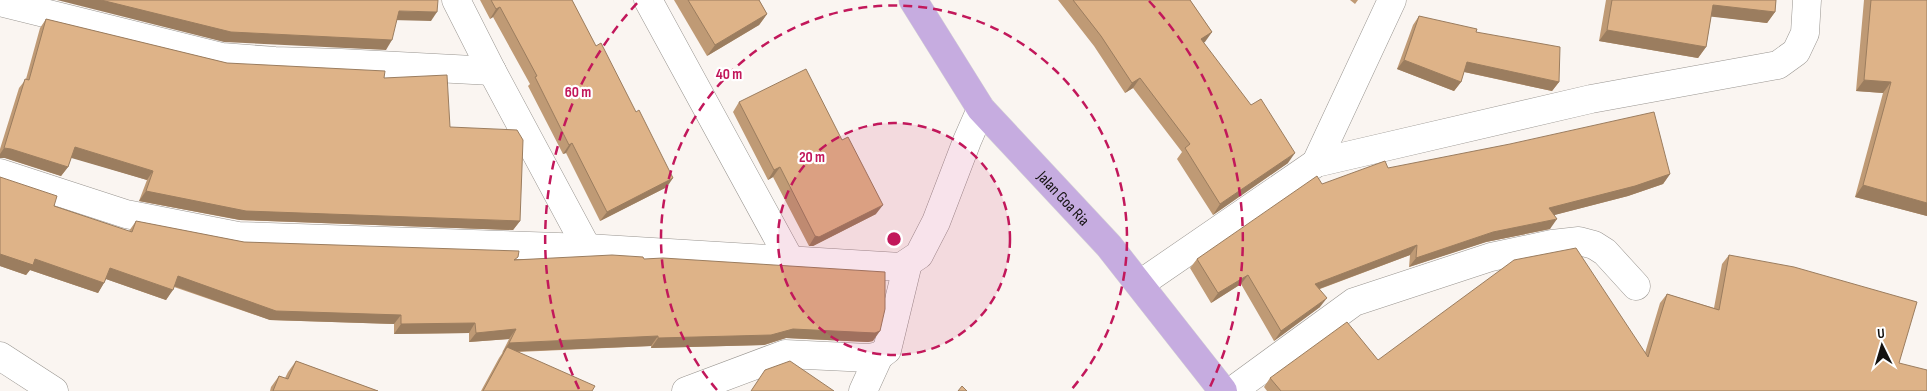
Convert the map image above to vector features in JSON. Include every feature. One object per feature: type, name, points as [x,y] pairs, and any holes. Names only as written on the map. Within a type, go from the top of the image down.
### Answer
[{"type":"main road","name":"Jalan Goa Ria","points":[[913,0],[982,109],[1109,246],[1223,391]]},
{"type":"street","points":[[456,0],[587,248]]},
{"type":"street","points":[[648,0],[790,260]]},
{"type":"street","points":[[1316,163],[1392,0]]},
{"type":"street","points":[[1140,284],[1316,163],[1591,99],[1778,65],[1796,52],[1802,40],[1805,33],[1807,0]]},
{"type":"street","points":[[0,2],[222,57],[492,71]]},
{"type":"street","points":[[0,173],[126,214],[238,236],[587,248],[901,267],[918,255],[936,222],[967,141],[982,109]]},
{"type":"street","points":[[1232,391],[1354,302],[1491,257],[1552,244],[1578,241],[1594,245],[1605,252],[1636,286]]},
{"type":"street","points":[[686,391],[785,354],[869,358],[879,356],[887,350],[908,263]]},
{"type":"street","points":[[0,356],[54,391]]},
{"type":"street","points":[[863,391],[879,356]]},
{"type":"building","points":[[101,0],[438,0],[437,12],[399,11],[392,40],[231,32]]},
{"type":"building","points":[[491,0],[572,0],[596,46],[601,43],[636,112],[639,110],[673,178],[607,212],[572,143],[569,145],[535,77],[537,76],[500,7],[496,9]]},
{"type":"building","points":[[688,0],[759,0],[767,14],[715,45]]},
{"type":"building","points":[[1073,0],[1190,0],[1212,32],[1201,39],[1251,105],[1261,99],[1295,153],[1220,204],[1185,148],[1190,144],[1140,78],[1132,83],[1101,36]]},
{"type":"building","points":[[1612,0],[1776,0],[1775,12],[1713,5],[1706,47],[1607,30]]},
{"type":"building","points":[[1871,0],[1927,0],[1927,203],[1863,185],[1891,82],[1864,80]]},
{"type":"building","points":[[1419,16],[1477,29],[1476,32],[1560,47],[1559,82],[1467,62],[1461,82],[1404,60]]},
{"type":"building","points":[[46,19],[227,63],[385,71],[384,78],[447,75],[450,127],[517,130],[523,140],[520,221],[246,211],[146,191],[153,171],[75,147],[68,167],[4,148],[25,79],[29,80]]},
{"type":"building","points":[[806,69],[842,140],[848,137],[883,205],[819,237],[815,236],[780,167],[774,170],[739,102]]},
{"type":"building","points":[[1654,112],[1670,174],[1635,186],[1549,208],[1557,219],[1493,232],[1416,258],[1417,245],[1315,284],[1327,298],[1281,331],[1248,275],[1218,293],[1197,259],[1317,176],[1322,184],[1385,161],[1388,168],[1510,144]]},
{"type":"building","points":[[0,177],[57,196],[54,206],[132,232],[136,221],[244,242],[519,251],[518,257],[514,260],[612,255],[643,257],[644,259],[663,258],[885,272],[885,309],[880,331],[875,333],[793,329],[771,335],[658,338],[658,336],[509,343],[516,329],[476,333],[475,323],[401,324],[401,315],[276,311],[178,276],[173,290],[110,268],[104,283],[35,259],[33,265],[0,254]]},
{"type":"building","points":[[1576,248],[1648,357],[1667,294],[1719,310],[1729,255],[1794,267],[1917,302],[1899,363],[1927,370],[1927,391],[1281,391],[1270,378],[1347,322],[1378,360],[1514,260]]},
{"type":"building","points":[[507,347],[595,386],[592,391],[483,391]]},
{"type":"building","points":[[296,361],[378,391],[273,391],[279,376],[288,379]]},
{"type":"building","points":[[790,361],[834,391],[751,391],[765,370]]},
{"type":"building","points":[[962,386],[967,391],[958,391]]}]
